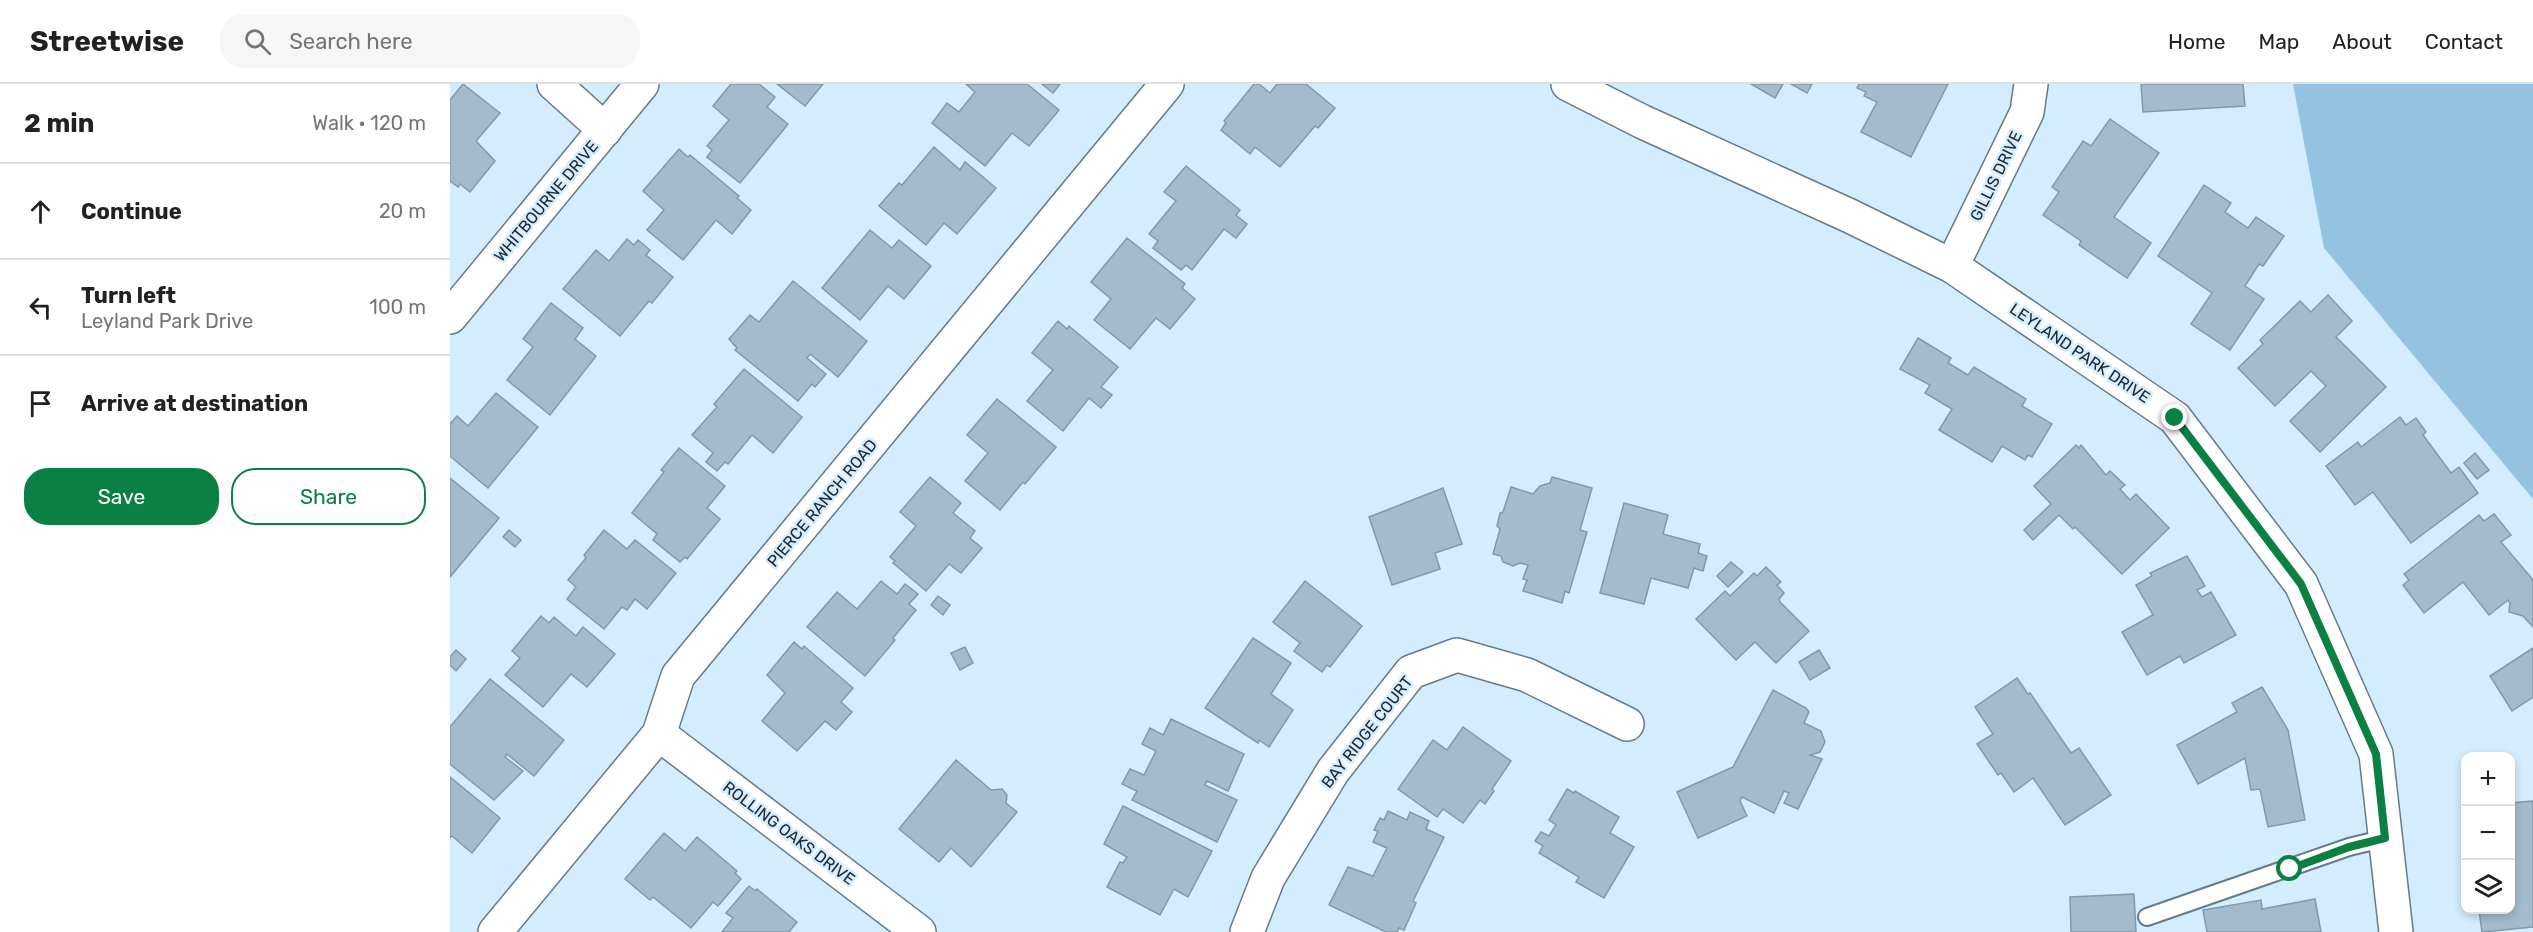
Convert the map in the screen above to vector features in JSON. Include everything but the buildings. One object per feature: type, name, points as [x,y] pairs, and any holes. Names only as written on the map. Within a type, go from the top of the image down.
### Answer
[{"type":"street","points":[[554,84],[605,130]]},
{"type":"street","name":"WHITBOURNE DRIVE","points":[[450,317],[642,84]]},
{"type":"street","name":"PIERCE RANCH ROAD","points":[[495,932],[659,734],[678,676],[1167,84]]},
{"type":"street","name":"LEYLAND PARK DRIVE","points":[[1568,84],[1643,122],[1850,216],[1952,266],[2175,418],[2301,584],[2376,754],[2396,932]]},
{"type":"street","name":"GILLIS DRIVE","points":[[1952,266],[2027,112],[2031,84]]},
{"type":"street","name":"BAY RIDGE COURT","points":[[1247,932],[1268,878],[1333,771],[1411,672],[1457,655],[1527,675],[1627,724]]},
{"type":"street","name":"ROLLING OAKS DRIVE","points":[[659,734],[919,932]]},
{"type":"lane","points":[[2147,917],[2349,847],[2385,838]]},
{"type":"shaded area","points":[[2293,84],[2533,84],[2533,499],[2324,248]]},
{"type":"route","points":[[2175,418],[2301,584],[2376,754],[2385,838],[2349,847],[2290,869]]}]
